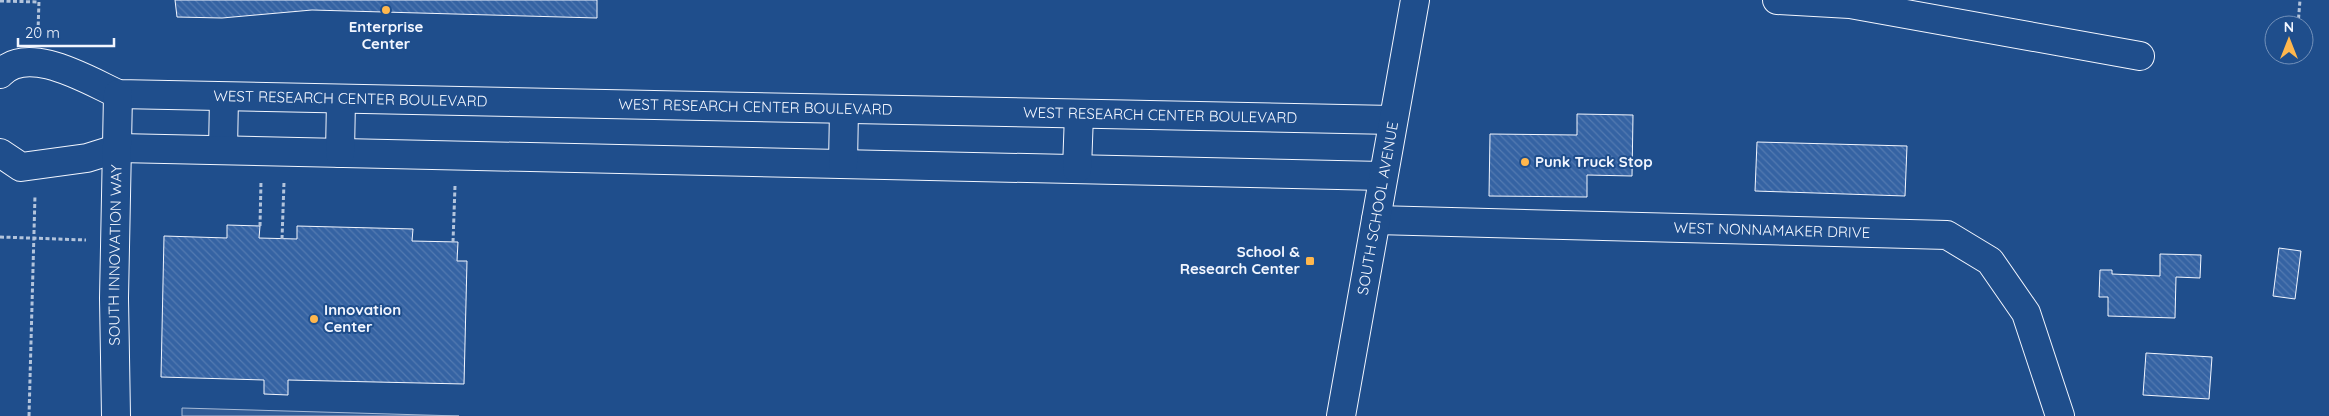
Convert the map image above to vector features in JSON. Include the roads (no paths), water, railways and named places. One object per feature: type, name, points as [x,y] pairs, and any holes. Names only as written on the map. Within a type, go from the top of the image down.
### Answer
[{"type":"street","name":"SOUTH SCHOOL AVENUE","points":[[1341,416],[1415,0]]},
{"type":"street","points":[[1777,0],[1850,4],[2140,56]]},
{"type":"street","points":[[0,74],[27,61],[61,67],[118,94]]},
{"type":"street","name":"WEST RESEARCH CENTER BOULEVARD","points":[[118,94],[1393,120]]},
{"type":"street","name":"SOUTH INNOVATION WAY","points":[[116,416],[114,298],[118,94]]},
{"type":"street","points":[[223,150],[224,97]]},
{"type":"street","points":[[340,153],[341,99]]},
{"type":"street","points":[[843,164],[844,109]]},
{"type":"street","points":[[1077,169],[1079,114]]},
{"type":"street","points":[[0,153],[22,167],[87,158],[118,148],[1383,176]]},
{"type":"street","name":"WEST NONNAMAKER DRIVE","points":[[1376,220],[1947,235],[1990,261],[2026,312],[2060,416]]},
{"type":"place","name":"Enterprise Center","points":[[386,10]]},
{"type":"place","name":"Punk Truck Stop","points":[[1525,162]]},
{"type":"place","name":"School & Research Center","points":[[1310,261]]},
{"type":"place","name":"Innovation Center","points":[[314,319]]}]
